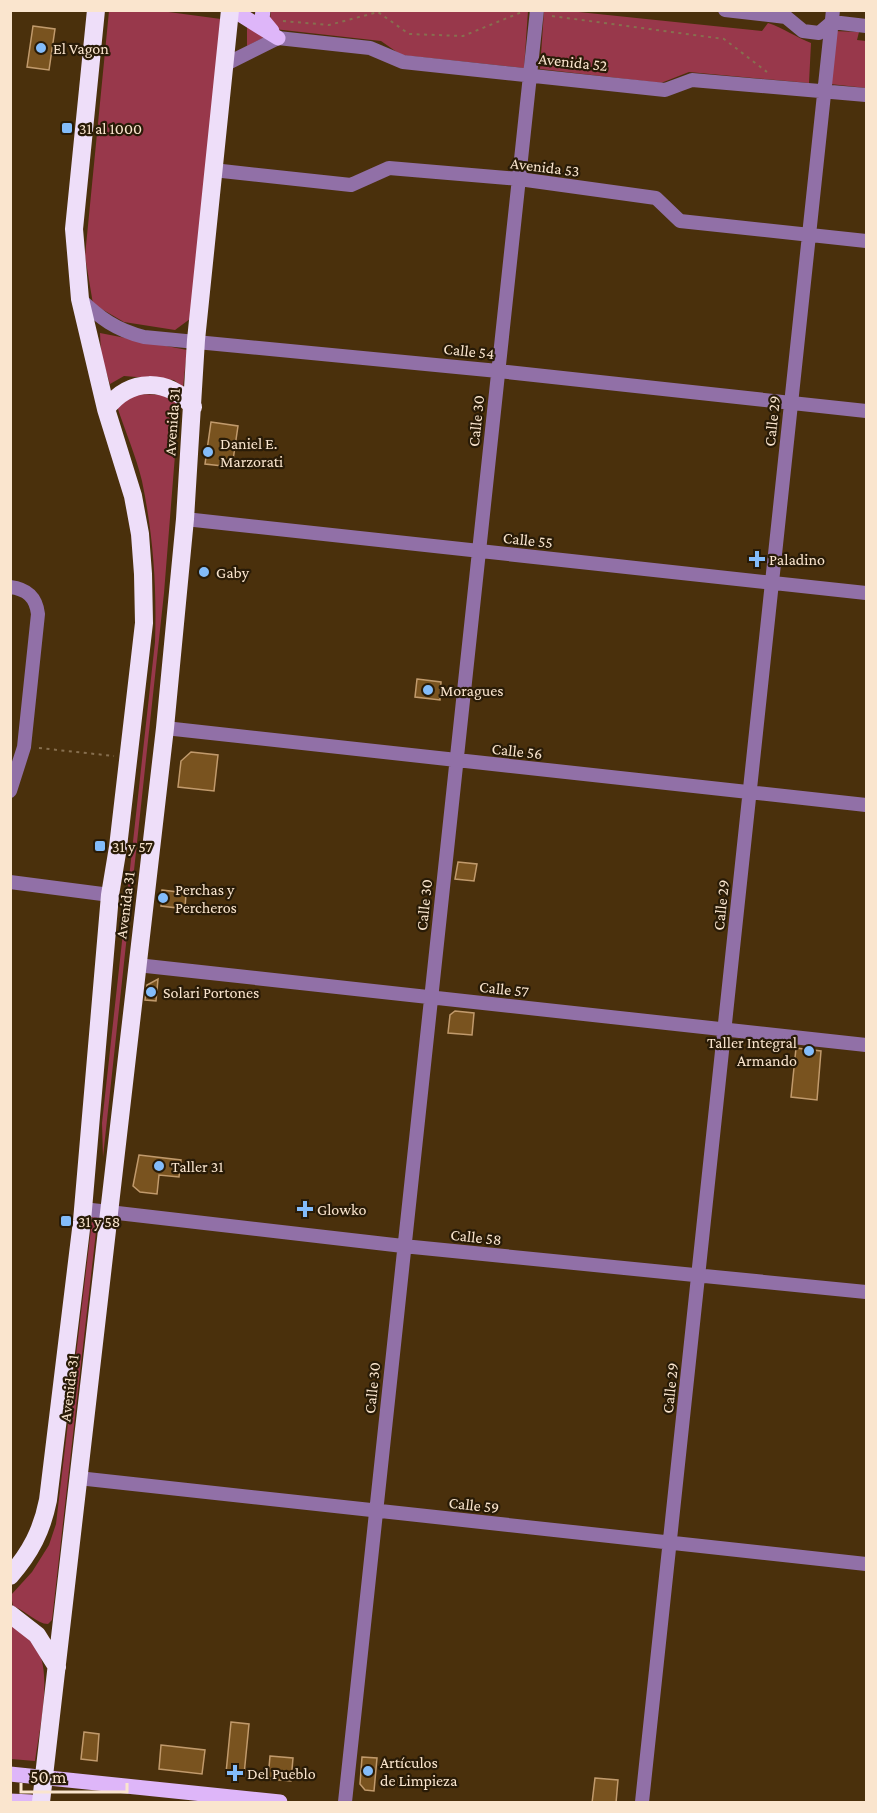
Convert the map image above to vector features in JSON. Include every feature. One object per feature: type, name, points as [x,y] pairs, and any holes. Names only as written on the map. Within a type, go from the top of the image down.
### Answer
[{"type":"highway","name":"Avenida 31","points":[[10,1576],[33,1546],[43,1526],[46,1508],[83,1209],[110,895],[144,623],[140,534],[132,496],[106,409],[80,299],[74,229],[96,10]]},
{"type":"highway","name":"Avenida 31","points":[[41,1803],[165,728],[185,519],[196,340],[231,10]]},
{"type":"highway","points":[[106,409],[122,392],[146,384],[172,389],[193,407]]},
{"type":"highway","points":[[10,1614],[38,1635],[57,1667]]},
{"type":"main road","name":"Avenida 52","points":[[231,10],[278,38]]},
{"type":"main road","points":[[262,14],[278,38]]},
{"type":"main road","points":[[10,1774],[280,1803]]},
{"type":"main road","points":[[10,1801],[31,1803]]},
{"type":"street","points":[[724,10],[786,17],[803,30],[819,33],[832,16],[867,26]]},
{"type":"street","name":"Calle 30","points":[[345,1803],[537,12]]},
{"type":"street","name":"Calle 29","points":[[642,1803],[832,16]]},
{"type":"street","points":[[224,65],[278,38]]},
{"type":"street","name":"Avenida 52","points":[[278,38],[370,48],[404,62],[665,90],[692,80],[867,95]]},
{"type":"street","name":"Avenida 53","points":[[213,170],[351,185],[389,168],[519,179],[656,198],[680,221],[867,241]]},
{"type":"street","name":"Calle 54","points":[[80,299],[104,321],[121,331],[144,337],[196,340],[867,411]]},
{"type":"street","name":"Calle 55","points":[[185,519],[867,593]]},
{"type":"street","points":[[10,587],[26,591],[33,598],[38,614],[24,747],[10,791]]},
{"type":"street","name":"Calle 56","points":[[165,728],[867,805]]},
{"type":"street","points":[[10,882],[110,895]]},
{"type":"street","name":"Calle 57","points":[[137,966],[867,1045]]},
{"type":"street","name":"Calle 58","points":[[83,1209],[403,1246],[867,1292]]},
{"type":"street","name":"Calle 59","points":[[78,1478],[867,1564]]},
{"type":"path","points":[[262,14],[329,25],[378,12],[409,34],[463,36],[518,12],[537,12],[724,39],[774,78]]},
{"type":"path","points":[[24,747],[79,751],[127,759]]},
{"type":"shaded area","points":[[271,10],[528,11],[524,68],[401,55],[381,41],[274,29],[270,19]]},
{"type":"shaded area","points":[[109,11],[161,11],[221,19],[194,316],[175,330],[124,322],[93,304],[85,256]]},
{"type":"shaded area","points":[[544,11],[569,11],[762,31],[768,23],[811,43],[809,83],[689,72],[661,83],[540,69]]},
{"type":"shaded area","points":[[247,26],[260,30],[263,38],[247,46]]},
{"type":"shaded area","points":[[833,31],[859,32],[857,40],[866,41],[866,88],[830,84]]},
{"type":"shaded area","points":[[100,333],[187,350],[183,387],[174,380],[124,376],[110,384],[101,355]]},
{"type":"shaded area","points":[[134,394],[168,395],[179,405],[164,593],[103,1157],[102,1123],[155,642],[153,561],[146,501],[137,462],[117,406]]},
{"type":"shaded area","points":[[93,1212],[98,1214],[52,1620],[48,1624],[40,1622],[13,1606],[11,1595],[32,1572],[49,1545],[56,1524]]},
{"type":"shaded area","points":[[10,1624],[33,1642],[42,1662],[43,1705],[35,1761],[11,1759]]},
{"type":"building","name":"El Vagon","points":[[33,26],[55,29],[49,70],[27,67]]},
{"type":"building","points":[[211,422],[238,426],[232,467],[205,464]]},
{"type":"building","name":"Moragues","points":[[417,679],[441,682],[440,700],[415,697]]},
{"type":"building","points":[[191,752],[218,755],[214,791],[178,787],[181,761]]},
{"type":"building","points":[[458,862],[477,864],[474,881],[455,879]]},
{"type":"building","points":[[162,890],[186,893],[185,909],[161,906]]},
{"type":"building","name":"Solari Portones","points":[[158,979],[156,1001],[145,1000],[147,985]]},
{"type":"building","points":[[455,1011],[474,1013],[472,1035],[448,1033],[450,1015]]},
{"type":"building","points":[[796,1048],[821,1051],[817,1100],[791,1097]]},
{"type":"building","name":"Taller 31","points":[[139,1155],[181,1160],[179,1177],[159,1175],[157,1194],[140,1192],[133,1186]]},
{"type":"building","points":[[231,1722],[249,1724],[244,1775],[226,1773]]},
{"type":"building","points":[[84,1732],[99,1734],[97,1761],[81,1759]]},
{"type":"building","points":[[161,1745],[205,1750],[202,1774],[159,1769]]},
{"type":"building","points":[[270,1756],[293,1758],[291,1781],[268,1779]]},
{"type":"building","name":"Artículos de Limpieza","points":[[362,1757],[377,1758],[374,1791],[365,1790],[360,1784]]},
{"type":"building","points":[[595,1778],[618,1780],[616,1803],[592,1803]]},
{"type":"place","name":"El Vagon","points":[[41,48]]},
{"type":"place","name":"31 al 1000","points":[[67,128]]},
{"type":"place","name":"Daniel E. Marzorati","points":[[208,452]]},
{"type":"place","name":"Paladino","points":[[757,559]]},
{"type":"place","name":"Gaby","points":[[204,572]]},
{"type":"place","name":"Moragues","points":[[428,690]]},
{"type":"place","name":"31 y 57","points":[[100,846]]},
{"type":"place","name":"Perchas y Percheros","points":[[163,898]]},
{"type":"place","name":"Solari Portones","points":[[151,992]]},
{"type":"place","name":"Taller Integral Armando","points":[[809,1051]]},
{"type":"place","name":"Taller 31","points":[[159,1166]]},
{"type":"place","name":"Glowko","points":[[305,1209]]},
{"type":"place","name":"31 y 58","points":[[66,1221]]},
{"type":"place","name":"Artículos de Limpieza","points":[[368,1771]]},
{"type":"place","name":"Del Pueblo","points":[[235,1773]]}]
